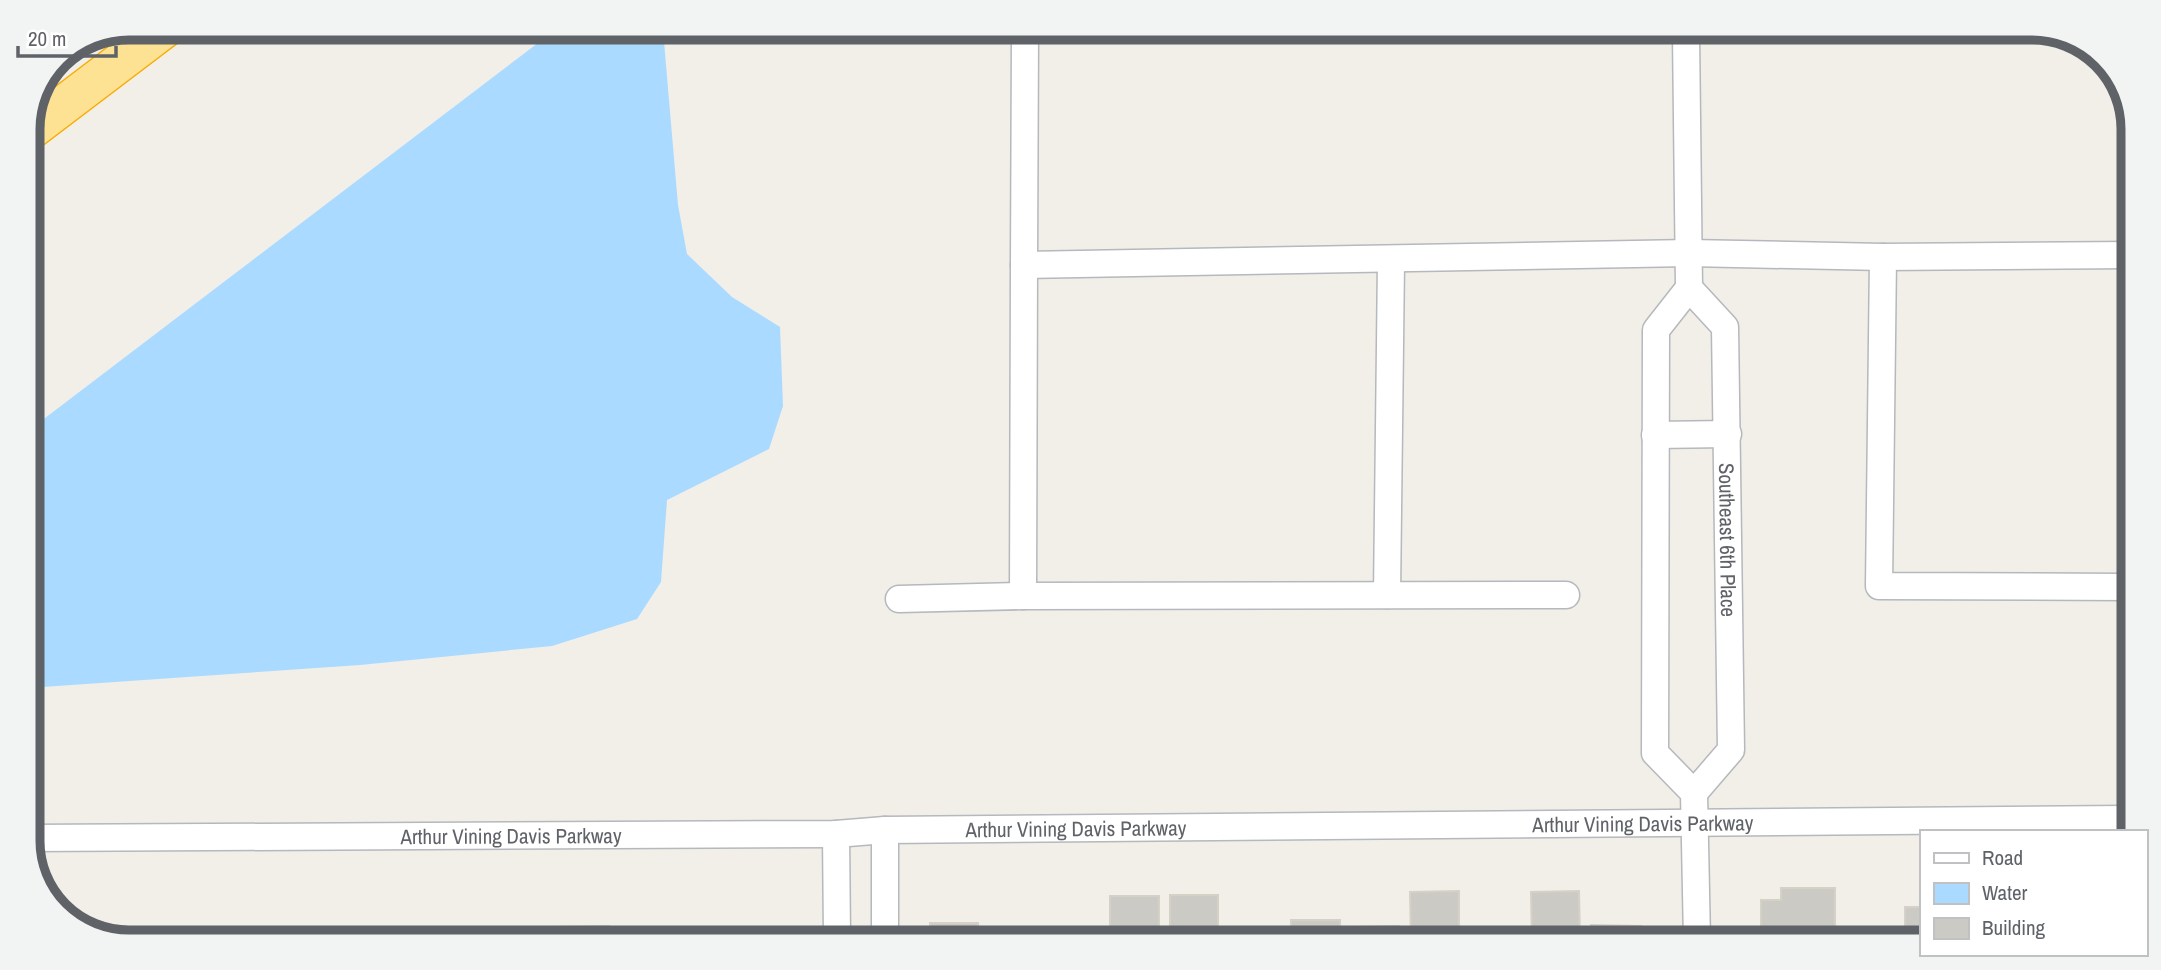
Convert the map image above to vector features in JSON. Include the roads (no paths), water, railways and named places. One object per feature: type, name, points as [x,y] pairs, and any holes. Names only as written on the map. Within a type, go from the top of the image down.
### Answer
[{"type":"highway","points":[[40,123],[149,40]]},
{"type":"street","points":[[1023,596],[1025,40]]},
{"type":"street","points":[[1686,40],[1689,288],[1656,330],[1656,753],[1694,793],[1697,824],[1697,930]]},
{"type":"street","points":[[1024,265],[1391,261],[1689,253],[1883,257],[2121,255]]},
{"type":"street","points":[[1883,257],[1879,586],[2121,587]]},
{"type":"street","points":[[1387,595],[1391,261]]},
{"type":"street","name":"Southeast 6th Place","points":[[1689,288],[1725,327],[1728,434],[1731,750],[1694,793]]},
{"type":"street","points":[[1655,435],[1728,434]]},
{"type":"street","points":[[899,599],[1023,596],[1566,595]]},
{"type":"street","name":"Arthur Vining Davis Parkway","points":[[40,838],[836,834],[885,830],[2121,819]]},
{"type":"street","points":[[885,830],[885,930]]},
{"type":"street","points":[[836,834],[837,930]]},
{"type":"water","points":[[542,40],[664,40],[678,205],[687,254],[732,297],[780,327],[783,406],[769,449],[667,500],[661,582],[637,619],[552,646],[360,665],[40,687],[40,422]]}]
